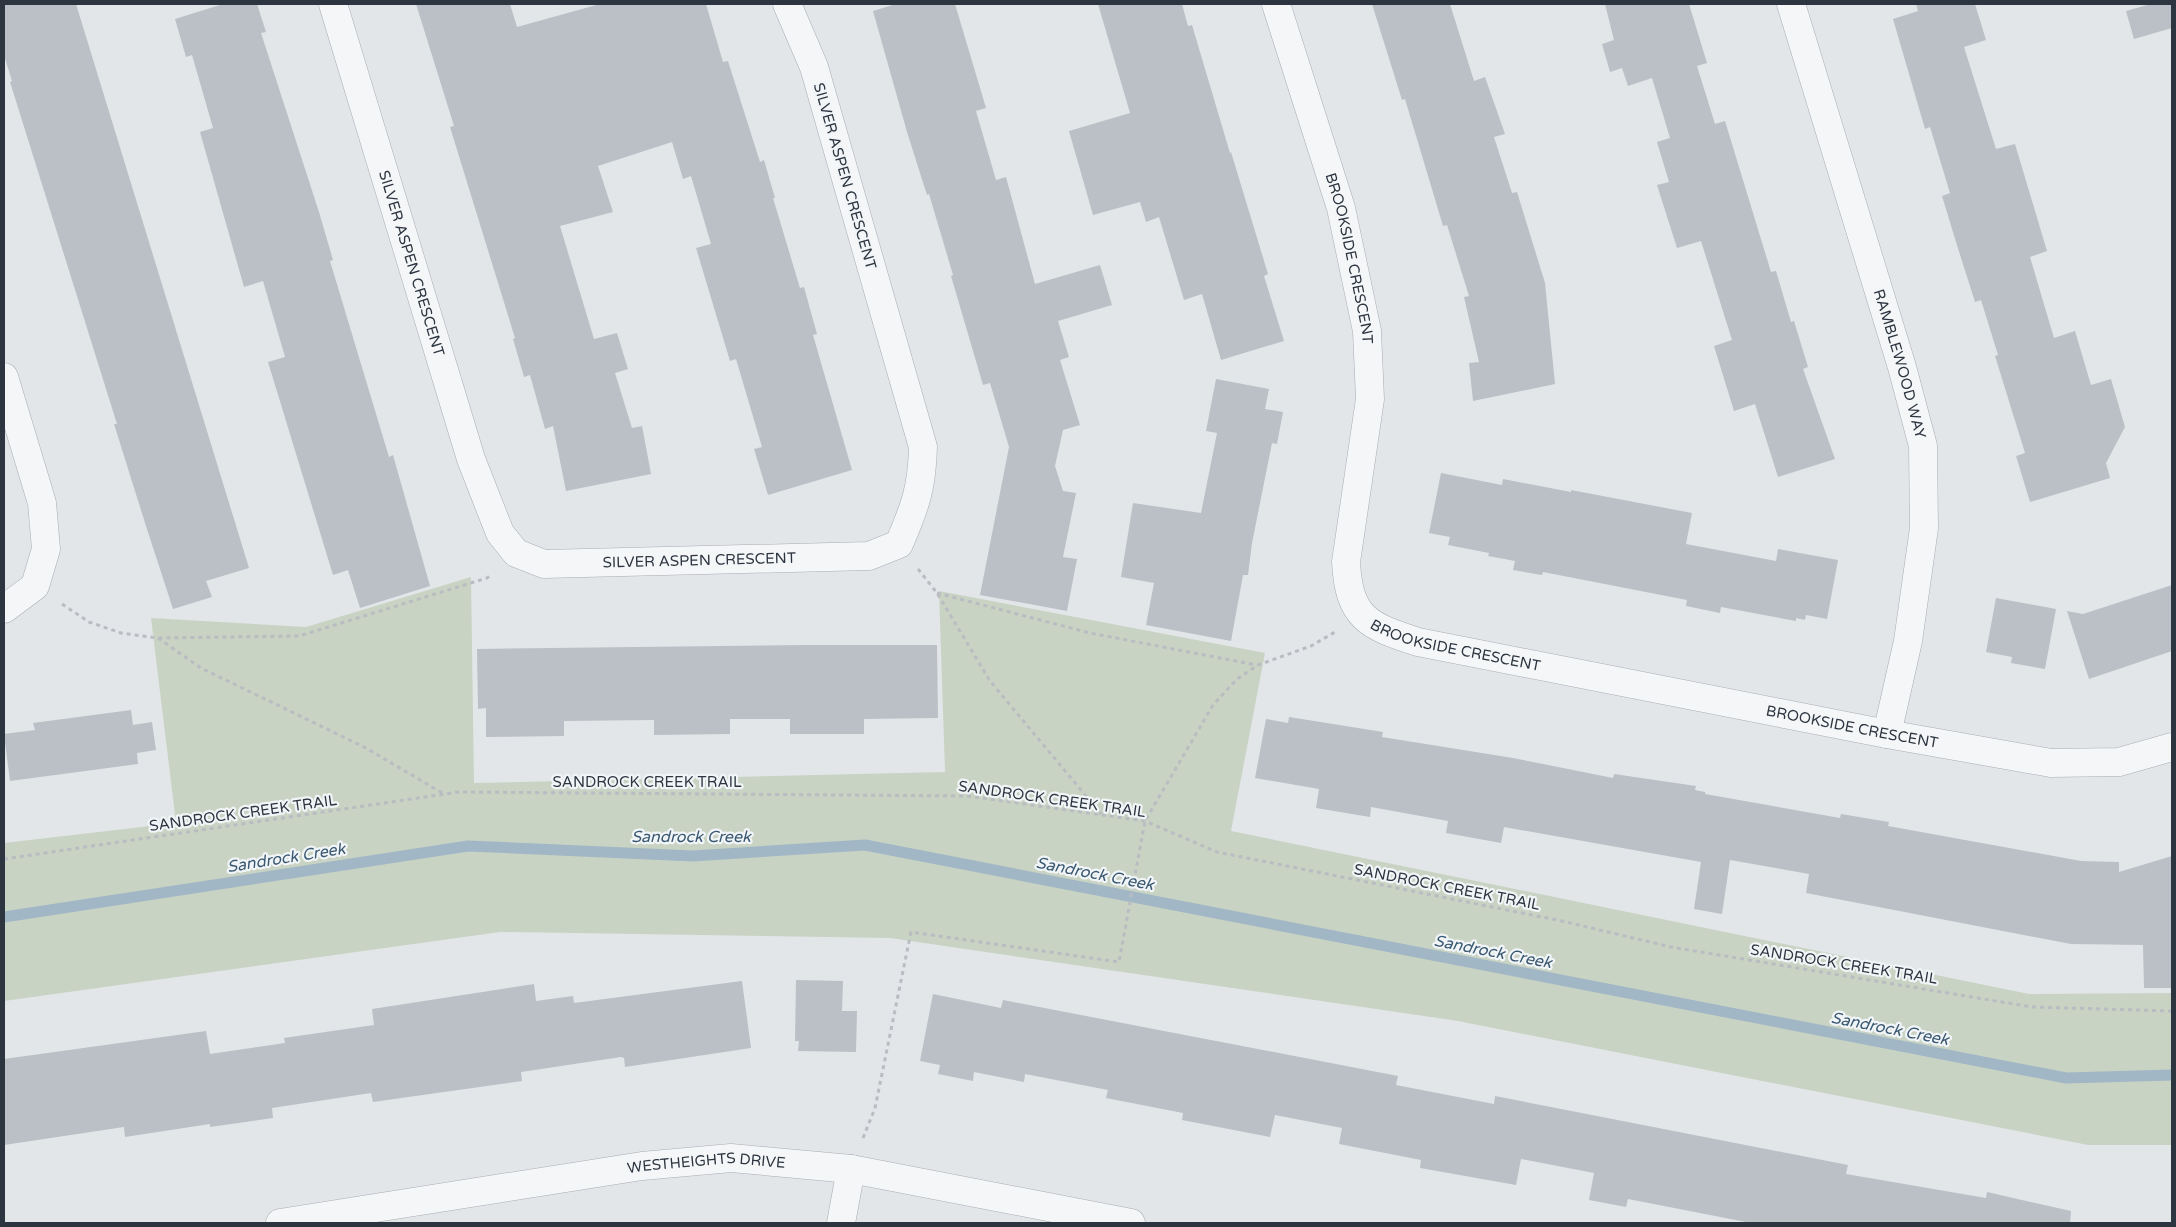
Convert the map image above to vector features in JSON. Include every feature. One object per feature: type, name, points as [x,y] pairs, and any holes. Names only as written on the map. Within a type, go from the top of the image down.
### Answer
[{"type":"street","name":"SILVER ASPEN CRESCENT","points":[[333,4],[471,459],[500,533],[516,553],[544,564],[869,556],[899,544],[914,509],[920,486],[923,447],[814,68],[787,4]]},
{"type":"street","name":"BROOKSIDE CRESCENT","points":[[1276,4],[1341,208],[1367,331],[1370,399],[1346,562],[1348,588],[1362,616],[1385,632],[1418,642],[1887,734],[2051,763],[2119,762],[2172,747]]},
{"type":"street","name":"RAMBLEWOOD WAY","points":[[1791,4],[1902,367],[1923,446],[1924,528],[1908,641],[1887,734]]},
{"type":"street","points":[[4,377],[42,503],[46,549],[35,586],[4,609]]},
{"type":"street","name":"WESTHEIGHTS DRIVE","points":[[280,1223],[642,1166],[731,1158],[851,1169],[1131,1223]]},
{"type":"street","points":[[841,1223],[851,1169]]},
{"type":"path","points":[[35,586],[89,622],[120,633],[157,638],[298,636],[487,578],[516,553]]},
{"type":"path","points":[[1101,814],[990,681],[937,593],[1090,633],[1258,665]]},
{"type":"path","points":[[875,1108],[911,932],[1119,962],[1145,820],[1213,705],[1237,679],[1258,665],[1311,646],[1362,616]]},
{"type":"path","points":[[157,638],[202,668],[366,748],[445,794]]},
{"type":"path","name":"SANDROCK CREEK TRAIL","points":[[4,859],[459,792],[968,796],[1145,820],[1217,852],[1562,922],[1671,947],[2032,1007],[2172,1011]]},
{"type":"green space","points":[[471,577],[474,783],[945,772],[939,591],[1265,653],[1231,831],[2029,994],[2172,993],[2172,1145],[2088,1145],[1458,1021],[890,938],[500,932],[4,1001],[4,843],[176,823],[151,618],[306,627]]},
{"type":"building","points":[[4,4],[76,4],[249,568],[206,581],[212,597],[173,609],[114,424],[117,424],[10,82],[12,81],[4,55]]},
{"type":"building","points":[[223,4],[257,4],[266,32],[261,33],[319,212],[333,260],[330,261],[389,457],[393,455],[430,586],[360,608],[348,570],[333,575],[268,362],[285,357],[263,281],[244,287],[200,132],[213,128],[192,55],[186,57],[175,19]]},
{"type":"building","points":[[416,4],[510,4],[517,27],[600,4],[706,4],[723,62],[728,61],[760,162],[764,160],[775,198],[773,198],[800,288],[804,287],[817,334],[813,335],[852,470],[768,495],[754,449],[762,447],[736,359],[730,361],[696,248],[711,244],[691,176],[683,179],[672,142],[598,166],[613,212],[560,226],[594,339],[617,333],[628,369],[615,373],[632,428],[642,426],[651,474],[566,491],[553,426],[545,429],[530,375],[524,377],[513,339],[515,338],[450,127],[454,126]]},
{"type":"building","points":[[896,4],[955,4],[986,108],[976,111],[996,180],[1006,177],[1035,284],[1100,265],[1112,305],[1058,321],[1069,357],[1060,360],[1080,425],[1063,430],[1055,466],[1063,491],[1076,493],[1063,557],[1077,559],[1067,611],[980,595],[1009,447],[990,383],[983,385],[951,276],[953,275],[929,194],[927,195],[907,132],[873,11]]},
{"type":"building","points":[[1098,4],[1182,4],[1188,26],[1192,25],[1268,274],[1264,276],[1284,341],[1221,360],[1202,294],[1184,300],[1159,217],[1146,222],[1140,202],[1093,215],[1069,131],[1130,113]]},
{"type":"building","points":[[1372,4],[1450,4],[1474,81],[1485,77],[1505,134],[1494,137],[1512,193],[1517,192],[1545,283],[1555,384],[1473,401],[1469,363],[1479,362],[1464,297],[1469,296],[1447,225],[1443,226],[1405,99],[1402,100]]},
{"type":"building","points":[[1605,4],[1689,4],[1707,63],[1697,66],[1715,124],[1725,121],[1771,272],[1776,271],[1791,322],[1794,321],[1808,367],[1803,369],[1835,459],[1778,477],[1755,404],[1734,411],[1714,346],[1732,340],[1701,241],[1677,248],[1657,185],[1669,182],[1657,142],[1670,138],[1652,78],[1628,86],[1622,68],[1610,72],[1602,44],[1614,40]]},
{"type":"building","points":[[1916,4],[1975,4],[1986,40],[1964,47],[1996,149],[2015,144],[2047,251],[2030,257],[2054,338],[2075,331],[2091,385],[2111,379],[2125,427],[2106,463],[2110,478],[2030,502],[2016,456],[2025,453],[1995,356],[1998,355],[1981,300],[1975,302],[1956,242],[1942,196],[1950,193],[1930,127],[1925,129],[1893,19],[1918,11]]},
{"type":"building","points":[[2151,4],[2172,4],[2172,28],[2134,39],[2126,11]]},
{"type":"building","points":[[1216,379],[1269,389],[1265,409],[1283,412],[1277,444],[1272,443],[1252,543],[1248,575],[1243,575],[1231,641],[1146,625],[1154,583],[1121,577],[1133,503],[1201,513],[1217,433],[1206,431]]},
{"type":"building","points":[[1441,473],[1502,485],[1503,479],[1692,513],[1686,544],[1776,561],[1778,549],[1838,560],[1827,619],[1806,615],[1805,620],[1796,618],[1796,621],[1721,607],[1720,613],[1686,606],[1687,600],[1543,572],[1542,575],[1513,570],[1515,561],[1488,556],[1489,553],[1448,545],[1450,537],[1429,533]]},
{"type":"building","points":[[2172,585],[2172,651],[2089,679],[2067,611],[2083,614]]},
{"type":"building","points":[[1996,598],[2056,609],[2045,669],[2011,663],[2012,657],[1986,652]]},
{"type":"building","points":[[937,645],[938,718],[864,719],[864,734],[790,734],[790,719],[730,719],[730,734],[654,735],[654,720],[564,721],[564,736],[486,737],[486,708],[478,709],[477,649]]},
{"type":"building","points":[[131,710],[133,725],[152,722],[156,750],[137,753],[138,764],[10,781],[4,734],[35,730],[33,723]]},
{"type":"building","points":[[1289,717],[1383,732],[1382,737],[1513,758],[1613,778],[1614,774],[1696,786],[1695,790],[1705,792],[1705,794],[1840,818],[1841,814],[1889,822],[1888,826],[2081,861],[2119,862],[2119,872],[2172,856],[2172,988],[2144,988],[2143,945],[2071,944],[1806,893],[1809,874],[1730,860],[1722,914],[1694,909],[1701,862],[1504,827],[1501,843],[1446,833],[1448,821],[1371,807],[1370,817],[1316,808],[1319,789],[1255,778],[1266,719],[1288,723]]},
{"type":"building","points":[[796,980],[843,981],[842,1011],[857,1011],[856,1052],[798,1051],[799,1041],[795,1041]]},
{"type":"building","points":[[742,981],[751,1048],[625,1067],[624,1058],[621,1057],[521,1072],[522,1081],[373,1102],[371,1093],[272,1108],[273,1118],[210,1127],[210,1124],[125,1137],[124,1127],[4,1145],[4,1059],[206,1031],[210,1054],[285,1043],[284,1038],[374,1025],[372,1009],[534,984],[536,1001],[573,996],[574,1003]]},
{"type":"building","points":[[933,994],[1001,1008],[1003,1000],[1398,1076],[1396,1085],[1494,1104],[1495,1096],[1848,1165],[1846,1174],[1986,1198],[1987,1192],[2071,1211],[2070,1223],[1751,1223],[1628,1199],[1626,1207],[1589,1200],[1594,1173],[1521,1159],[1516,1185],[1420,1168],[1421,1160],[1339,1144],[1342,1128],[1275,1115],[1270,1137],[1182,1120],[1183,1113],[1106,1098],[1108,1090],[1025,1074],[1024,1082],[974,1072],[973,1081],[938,1074],[940,1065],[920,1061]]},
{"type":"waterway","name":"Sandrock Creek","points":[[4,917],[468,846],[693,856],[865,845],[2066,1078],[2172,1075]]}]
